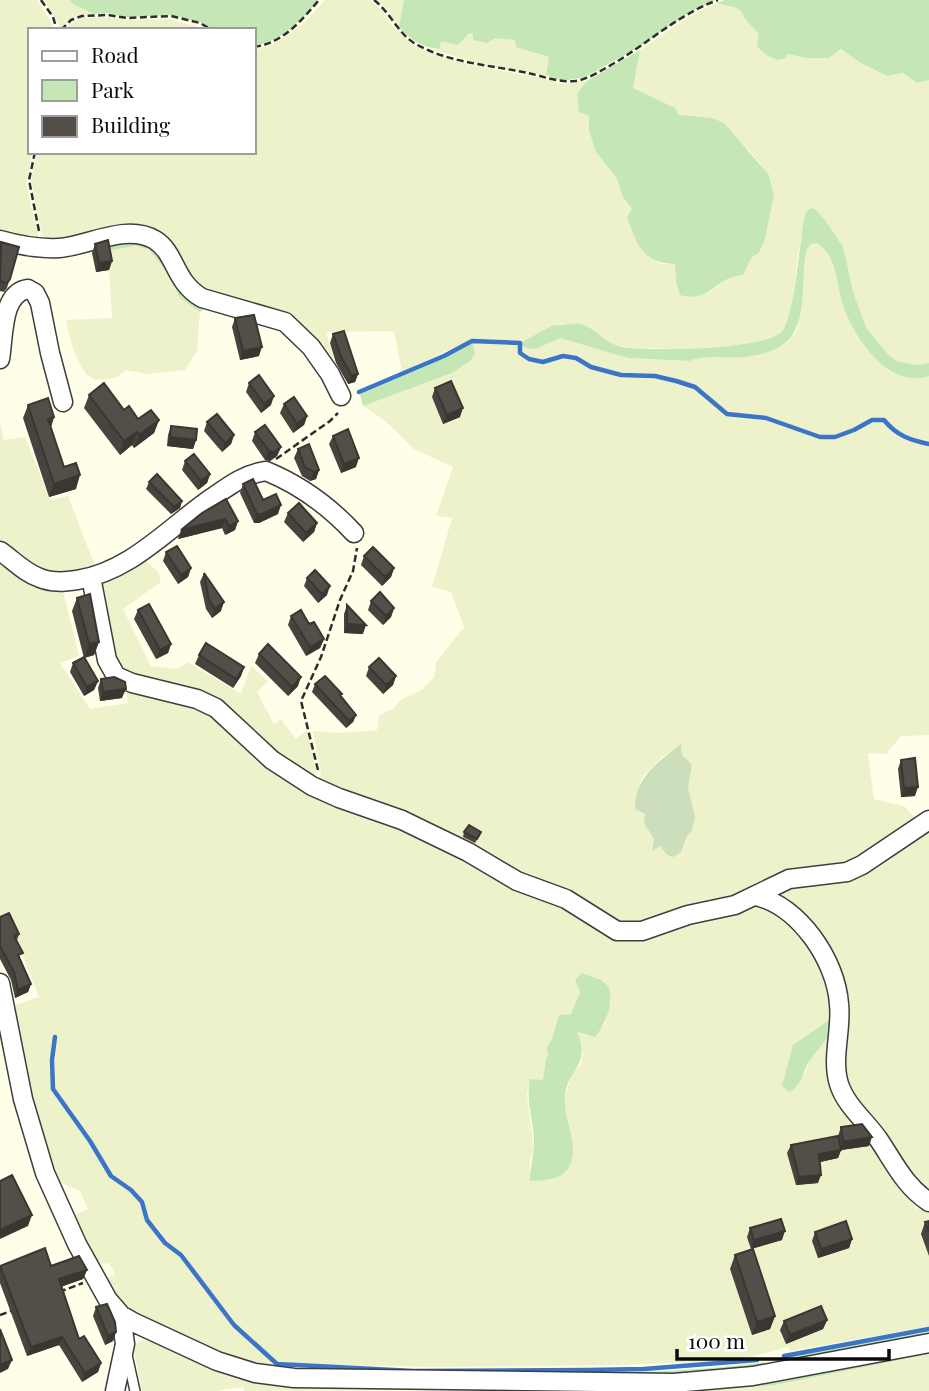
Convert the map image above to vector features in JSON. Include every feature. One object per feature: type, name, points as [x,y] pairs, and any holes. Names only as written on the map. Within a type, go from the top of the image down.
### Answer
[{"type":"street","points":[[0,240],[60,248],[124,235],[153,239],[161,245],[183,284],[190,291],[202,298],[273,317],[298,332],[320,359],[341,396]]},
{"type":"street","points":[[0,359],[8,306],[20,290],[28,289],[35,293],[40,303],[63,401]]},
{"type":"street","points":[[0,551],[43,580],[61,583],[104,574],[139,554],[206,501],[239,479],[266,471],[304,491],[335,513],[354,533]]},
{"type":"street","points":[[91,577],[107,660],[117,676],[132,683],[197,699],[216,708],[272,760],[312,786],[402,820],[468,852],[517,881],[566,899],[617,931],[642,932],[688,915],[735,905],[789,879],[847,872],[862,865],[929,820]]},
{"type":"street","points":[[755,896],[781,905],[795,916],[825,959],[835,982],[839,1004],[839,1082],[846,1099],[878,1139],[900,1176],[929,1202]]},
{"type":"street","points":[[0,983],[23,1098],[46,1173],[108,1300],[121,1315],[236,1368],[294,1378],[674,1383],[753,1376],[929,1343]]},
{"type":"street","points":[[115,1391],[125,1344],[121,1315]]},
{"type":"lane","points":[[125,1344],[135,1391]]},
{"type":"path","points":[[41,0],[58,28]]},
{"type":"path","points":[[256,47],[271,43],[291,30],[320,0]]},
{"type":"path","points":[[374,0],[411,41],[426,49],[487,67],[522,71],[562,82],[586,78],[606,68],[688,14],[718,0]]},
{"type":"path","points":[[61,28],[82,16],[108,15],[127,18],[171,16],[200,23],[209,28]]},
{"type":"path","points":[[35,154],[29,180],[39,232],[46,248]]},
{"type":"path","points":[[266,471],[270,464],[341,410],[341,396]]},
{"type":"path","points":[[312,786],[319,772],[301,701],[321,657],[353,571],[357,550],[354,533]]},
{"type":"path","points":[[58,1292],[96,1278]]},
{"type":"path","points":[[0,1315],[11,1311]]},
{"type":"green space","points":[[0,0],[37,0],[52,28],[28,28],[28,154],[32,154],[26,184],[40,242],[0,235]]},
{"type":"green space","points":[[44,0],[70,0],[93,14],[70,19],[61,28]]},
{"type":"green space","points":[[70,0],[318,0],[282,35],[256,46],[256,28],[210,28],[200,22],[171,15],[127,17],[109,13],[93,14]]},
{"type":"green space","points":[[325,0],[369,0],[382,10],[410,43],[425,51],[470,65],[561,84],[587,81],[578,94],[579,101],[589,116],[596,152],[617,179],[623,197],[632,210],[647,256],[661,264],[675,264],[676,281],[709,293],[733,275],[743,275],[752,257],[759,253],[773,202],[772,184],[769,175],[749,150],[679,115],[675,108],[633,88],[640,50],[690,16],[716,3],[737,8],[744,13],[744,18],[759,34],[768,56],[777,60],[784,59],[788,54],[806,58],[829,58],[841,49],[887,76],[903,73],[917,83],[929,80],[929,363],[915,365],[896,361],[867,329],[850,276],[830,228],[825,220],[806,212],[791,314],[783,332],[774,339],[740,346],[635,348],[612,345],[580,324],[553,325],[522,342],[472,339],[402,372],[394,331],[326,332],[345,395],[299,329],[203,295],[163,243],[46,245],[31,180],[37,154],[256,154],[256,49],[272,45],[305,22]]},
{"type":"green space","points":[[376,0],[404,0],[399,27],[385,7]]},
{"type":"green space","points":[[404,0],[715,0],[688,13],[639,47],[585,77],[562,81],[546,75],[549,57],[516,47],[515,40],[495,38],[487,43],[473,40],[473,34],[469,33],[458,45],[441,41],[439,49],[417,42],[399,27]]},
{"type":"green space","points":[[725,0],[929,0],[929,80],[917,83],[903,73],[887,76],[841,49],[829,58],[806,58],[788,54],[784,59],[777,60],[757,47],[759,34],[744,18],[743,13],[737,8],[716,3]]},
{"type":"green space","points":[[83,18],[170,19],[202,28],[67,28],[72,22]]},
{"type":"green space","points":[[468,33],[515,40],[516,47],[549,57],[546,75],[487,66],[427,48],[438,49],[441,40],[458,45]]},
{"type":"green space","points":[[640,50],[633,88],[675,108],[679,115],[712,118],[724,123],[769,175],[774,195],[765,239],[759,253],[752,257],[743,275],[727,279],[699,296],[680,295],[675,264],[655,260],[642,251],[627,217],[632,209],[623,197],[617,179],[596,152],[589,130],[589,116],[579,112],[577,94],[587,81]]},
{"type":"green space","points":[[811,208],[825,220],[843,247],[854,295],[867,329],[896,361],[915,365],[929,363],[929,376],[914,378],[899,375],[886,368],[863,344],[847,316],[832,262],[824,248],[817,243],[811,244],[807,249],[799,320],[793,333],[783,344],[767,352],[744,357],[710,357],[689,361],[628,358],[560,338],[538,348],[529,349],[522,346],[522,342],[553,325],[573,324],[586,326],[616,345],[636,348],[733,346],[773,337],[783,330],[791,309],[804,220],[806,212]]},
{"type":"green space","points":[[107,241],[149,241],[207,306],[200,312],[180,298],[167,271],[148,249],[135,246],[108,251]]},
{"type":"green space","points":[[817,243],[825,248],[832,260],[868,350],[929,376],[929,443],[895,431],[884,419],[872,418],[835,435],[820,435],[766,416],[728,412],[696,386],[676,379],[656,374],[621,373],[591,365],[576,356],[563,354],[543,360],[522,352],[522,346],[529,349],[538,348],[560,338],[628,358],[689,361],[699,357],[754,356],[795,334],[799,322],[807,249],[811,244]]},
{"type":"green space","points":[[143,247],[155,254],[180,298],[200,312],[197,351],[185,370],[148,374],[126,370],[115,378],[96,380],[87,375],[80,365],[66,320],[112,318],[108,251]]},
{"type":"green space","points":[[473,343],[518,345],[518,354],[528,361],[543,364],[563,358],[620,377],[655,377],[675,382],[694,389],[726,415],[765,420],[820,439],[835,439],[873,422],[883,422],[893,434],[929,446],[929,735],[901,736],[886,754],[868,753],[874,799],[904,806],[920,823],[860,863],[776,882],[630,930],[317,785],[321,773],[313,731],[339,733],[377,730],[379,715],[393,709],[402,699],[422,690],[434,677],[436,662],[464,627],[451,592],[432,587],[452,518],[436,516],[453,467],[414,449],[384,420],[363,406],[452,373],[470,361],[475,354]],"holes":[[[681,745],[682,755],[692,765],[688,788],[692,830],[686,838],[664,849],[660,846],[653,850],[654,839],[644,823],[645,814],[639,791],[641,779],[661,758]]]},
{"type":"green space","points":[[473,343],[475,354],[470,361],[452,373],[363,406],[360,394],[445,358]]},
{"type":"green space","points":[[0,423],[4,440],[25,437],[50,500],[68,496],[97,571],[54,577],[0,547]]},
{"type":"green space","points":[[0,555],[62,587],[79,656],[60,663],[90,709],[128,703],[126,684],[197,703],[360,810],[549,897],[605,930],[663,931],[753,904],[790,915],[832,978],[835,1016],[793,1045],[805,1074],[809,1061],[835,1027],[834,1067],[916,1209],[925,1204],[929,1207],[929,1327],[790,1351],[788,1347],[755,1356],[716,1361],[435,1367],[278,1364],[236,1324],[182,1253],[166,1241],[158,1228],[148,1220],[144,1201],[112,1175],[54,1087],[56,1036],[50,1060],[52,1089],[56,1098],[90,1142],[110,1177],[142,1203],[146,1221],[164,1244],[180,1256],[234,1326],[274,1363],[261,1371],[134,1316],[118,1299],[107,1279],[115,1274],[109,1263],[99,1264],[75,1215],[88,1209],[80,1191],[58,1182],[31,1092],[15,1005],[39,997],[7,916],[0,919]],"holes":[[[582,973],[601,980],[611,1001],[605,1024],[587,1036],[577,1031],[583,1054],[581,1064],[572,1073],[564,1101],[570,1129],[571,1159],[530,1181],[530,1160],[534,1150],[527,1094],[530,1079],[543,1081],[546,1058],[549,1055],[546,1049],[559,1015],[571,1014],[580,992]]]},
{"type":"green space","points":[[141,556],[158,572],[161,582],[123,609],[151,666],[177,669],[188,662],[241,694],[251,666],[268,681],[257,692],[274,724],[281,719],[296,739],[307,730],[316,771],[311,782],[234,720],[118,674],[94,583]]},
{"type":"green space","points":[[681,744],[682,755],[692,765],[688,788],[695,817],[681,852],[673,857],[667,855],[660,846],[652,851],[654,839],[644,823],[645,814],[635,809],[643,779],[656,764]]},
{"type":"green space","points":[[929,823],[929,1199],[844,1088],[841,992],[774,898],[780,886],[823,877]]},
{"type":"green space","points":[[582,973],[601,980],[609,987],[610,1001],[606,1019],[595,1037],[577,1032],[582,1052],[565,1097],[573,1144],[571,1163],[558,1177],[530,1181],[534,1147],[530,1079],[543,1080],[546,1058],[549,1055],[546,1049],[559,1015],[571,1014],[580,992],[575,980]]},
{"type":"green space","points":[[835,1016],[830,1034],[807,1064],[800,1082],[789,1092],[782,1086],[793,1045]]},
{"type":"green space","points":[[929,1332],[929,1340],[780,1363],[779,1358]]},
{"type":"green space","points":[[143,1340],[175,1347],[220,1371],[539,1389],[244,1391],[243,1387],[215,1391],[142,1391],[133,1346]]},
{"type":"green space","points":[[929,1347],[929,1354],[775,1385],[699,1391],[545,1391],[551,1386],[642,1388]]},
{"type":"green space","points":[[929,1354],[929,1391],[699,1391],[775,1385]]},
{"type":"green space","points":[[765,1362],[762,1367],[675,1378],[569,1378],[569,1372],[667,1371]]},
{"type":"building","points":[[108,240],[112,261],[99,263],[95,244]]},
{"type":"building","points":[[1,242],[19,247],[7,283],[0,281]]},
{"type":"building","points":[[254,315],[262,347],[243,351],[235,318]]},
{"type":"building","points":[[344,331],[358,374],[351,375],[333,334]]},
{"type":"building","points":[[259,375],[274,396],[264,404],[249,383]]},
{"type":"building","points":[[451,381],[463,408],[447,415],[435,388]]},
{"type":"building","points":[[104,383],[124,410],[129,406],[138,419],[151,410],[159,420],[139,435],[137,432],[124,441],[89,395]]},
{"type":"building","points":[[294,397],[307,416],[297,424],[284,404]]},
{"type":"building","points":[[48,398],[54,417],[48,419],[64,467],[76,463],[80,475],[54,484],[28,405]]},
{"type":"building","points":[[217,414],[234,435],[225,443],[207,422]]},
{"type":"building","points":[[265,425],[281,447],[274,452],[269,451],[255,432]]},
{"type":"building","points":[[171,426],[197,429],[196,440],[170,437]]},
{"type":"building","points":[[348,429],[359,458],[344,464],[333,436]]},
{"type":"building","points":[[309,444],[319,470],[314,472],[305,467],[298,449]]},
{"type":"building","points":[[194,454],[210,474],[201,481],[185,461]]},
{"type":"building","points":[[157,474],[182,501],[174,507],[149,482]]},
{"type":"building","points":[[253,479],[263,500],[276,494],[281,505],[257,514],[243,484]]},
{"type":"building","points":[[226,499],[238,521],[229,526],[225,519],[181,530],[202,513]]},
{"type":"building","points":[[299,503],[317,523],[306,533],[288,513]]},
{"type":"building","points":[[177,546],[191,568],[181,575],[166,552]]},
{"type":"building","points":[[373,547],[394,568],[385,577],[364,556]]},
{"type":"building","points":[[315,570],[330,586],[322,594],[307,578]]},
{"type":"building","points":[[204,573],[224,602],[215,609],[209,600]]},
{"type":"building","points":[[380,592],[394,608],[386,616],[371,601]]},
{"type":"building","points":[[90,594],[99,642],[89,644],[77,598]]},
{"type":"building","points":[[149,604],[171,644],[160,650],[138,610]]},
{"type":"building","points":[[347,605],[366,625],[347,624]]},
{"type":"building","points":[[301,610],[309,624],[314,622],[324,639],[310,647],[291,616]]},
{"type":"building","points":[[206,643],[244,667],[236,679],[199,655]]},
{"type":"building","points":[[268,644],[301,677],[292,687],[259,654]]},
{"type":"building","points":[[84,657],[98,681],[87,687],[73,663]]},
{"type":"building","points":[[379,658],[396,676],[386,685],[369,667]]},
{"type":"building","points":[[325,676],[342,694],[340,695],[356,715],[349,721],[315,684]]},
{"type":"building","points":[[114,677],[125,682],[126,689],[103,692],[101,679]]},
{"type":"building","points":[[915,758],[918,787],[904,788],[901,760]]},
{"type":"building","points":[[469,825],[481,832],[477,839],[464,832]]},
{"type":"building","points":[[9,913],[19,934],[14,936],[23,953],[18,955],[31,984],[18,990],[14,972],[0,946],[0,917]]},
{"type":"building","points":[[862,1124],[872,1137],[843,1142],[841,1127]]},
{"type":"building","points":[[838,1136],[841,1150],[819,1154],[821,1175],[799,1177],[791,1145]]},
{"type":"building","points":[[12,1175],[32,1215],[0,1230],[0,1181]]},
{"type":"building","points":[[781,1219],[785,1231],[754,1240],[750,1228]]},
{"type":"building","points":[[846,1221],[852,1239],[821,1249],[815,1232]]},
{"type":"building","points":[[45,1248],[51,1266],[79,1256],[87,1270],[59,1279],[79,1339],[84,1336],[101,1363],[85,1373],[62,1337],[31,1347],[0,1266]]},
{"type":"building","points":[[753,1249],[775,1316],[757,1322],[735,1255]]},
{"type":"building","points":[[107,1304],[115,1322],[116,1332],[108,1336],[96,1307]]},
{"type":"building","points":[[821,1306],[827,1320],[790,1335],[784,1321]]},
{"type":"building","points":[[0,1329],[12,1360],[0,1365]]},
{"type":"waterway","points":[[359,392],[444,356],[472,341],[520,343],[520,353],[529,359],[543,362],[563,356],[576,358],[591,367],[621,375],[655,376],[676,381],[695,387],[727,414],[766,418],[820,437],[835,437],[872,420],[884,420],[904,436],[929,444]]},
{"type":"waterway","points":[[55,1037],[52,1060],[53,1089],[111,1176],[131,1190],[142,1202],[147,1220],[165,1243],[181,1255],[234,1325],[277,1364],[413,1371],[588,1370],[644,1369],[757,1360]]},
{"type":"waterway","points":[[784,1356],[929,1329]]}]
